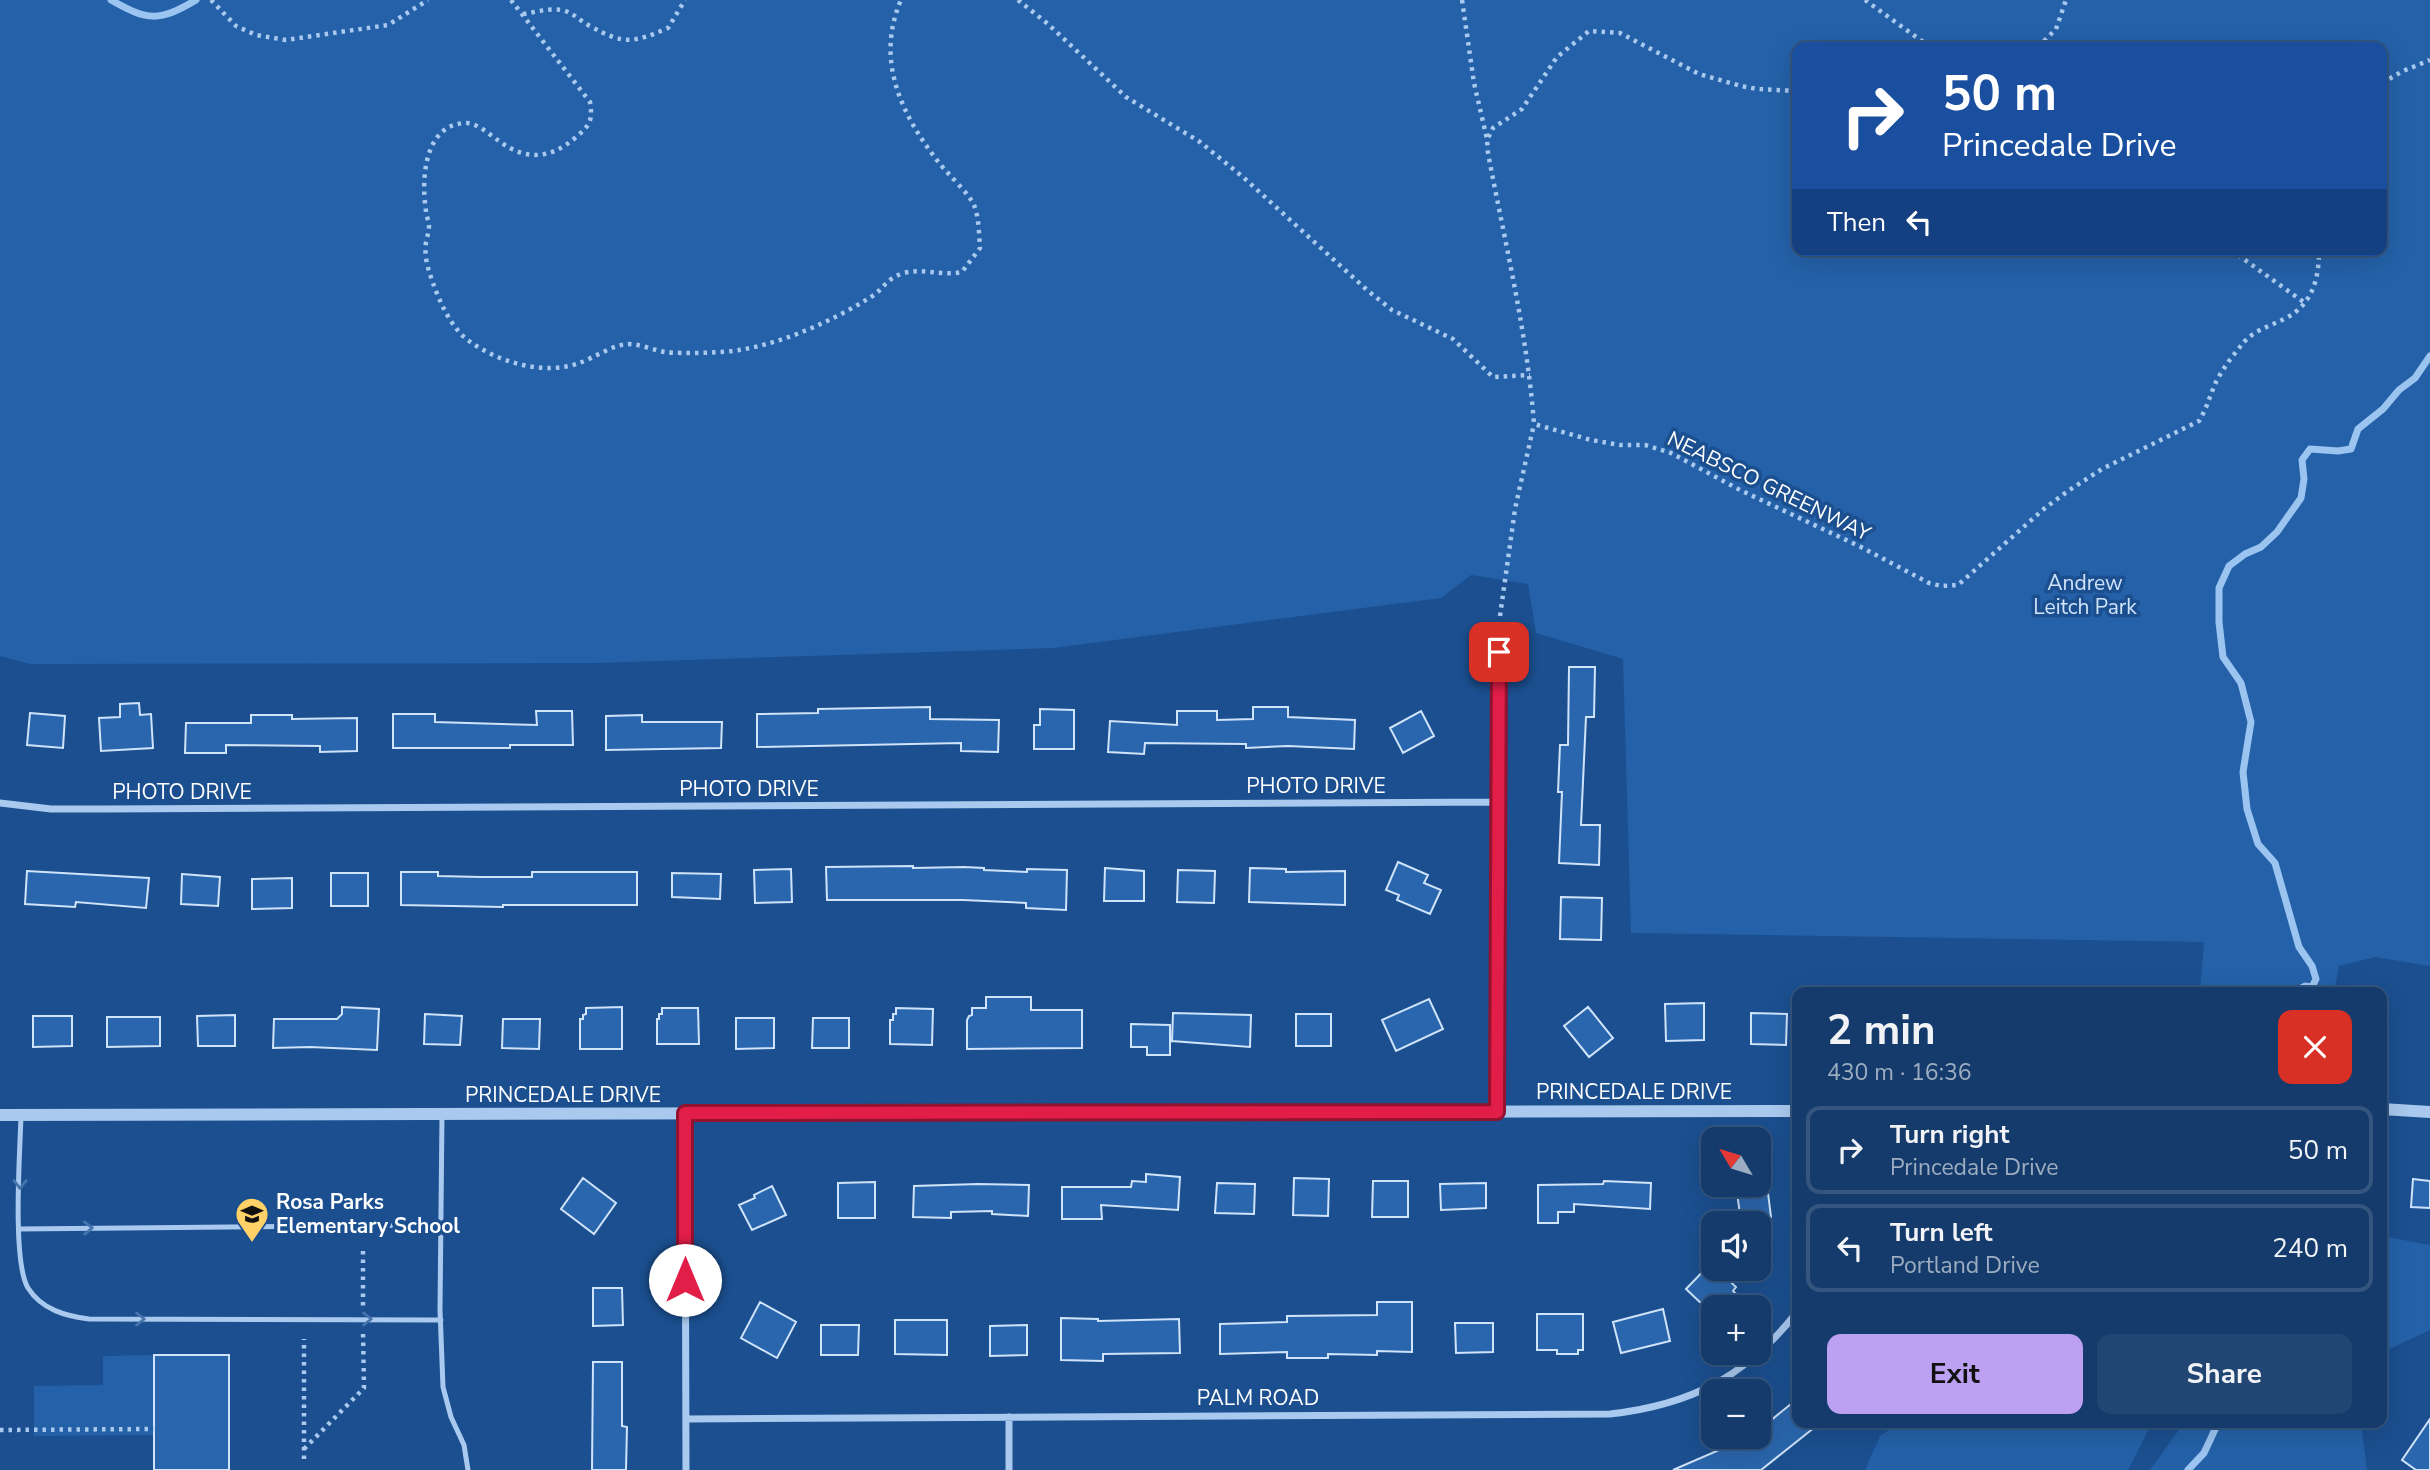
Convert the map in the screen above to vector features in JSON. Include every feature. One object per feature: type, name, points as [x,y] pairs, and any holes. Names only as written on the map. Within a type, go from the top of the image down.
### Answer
[{"type":"street","points":[[1497,1112],[1499,627]]},
{"type":"street","name":"PHOTO DRIVE","points":[[0,803],[51,809],[104,810],[1499,802]]},
{"type":"street","points":[[2387,1110],[2430,1112]]},
{"type":"street","name":"PRINCEDALE DRIVE","points":[[0,1115],[1792,1111]]},
{"type":"street","points":[[685,1113],[686,1470]]},
{"type":"street","name":"PALM ROAD","points":[[686,1419],[1610,1414],[1646,1410],[1680,1401],[1706,1390],[1731,1376],[1759,1354],[1792,1318]]},
{"type":"street","points":[[1009,1417],[1009,1470]]},
{"type":"lane","points":[[442,1114],[441,1320],[444,1398],[464,1445],[468,1470]]},
{"type":"lane","points":[[21,1115],[20,1264],[29,1289],[45,1305],[63,1314],[89,1319],[441,1320]]},
{"type":"lane","points":[[19,1229],[441,1225]]},
{"type":"path","points":[[212,1],[236,26],[256,35],[286,40],[388,25],[428,0]]},
{"type":"path","points":[[511,0],[590,102],[592,117],[586,128],[568,144],[536,157],[502,143],[469,123],[449,127],[434,139],[427,158],[425,209],[429,226],[426,262],[449,318],[467,340],[500,358],[544,369],[578,364],[628,344],[666,352],[738,351],[782,339],[816,325],[873,296],[888,279],[906,272],[950,275],[962,272],[970,264],[980,248],[974,204],[918,132],[901,101],[891,66],[890,35],[901,0]]},
{"type":"path","points":[[523,14],[549,9],[563,10],[577,15],[588,25],[618,40],[632,41],[668,28],[685,0]]},
{"type":"path","points":[[1018,0],[1048,24],[1126,97],[1200,142],[1243,177],[1338,265],[1392,310],[1452,339],[1493,377],[1530,375]]},
{"type":"path","points":[[1462,0],[1474,83],[1530,375],[1534,424],[1515,509],[1499,627]]},
{"type":"path","points":[[1865,0],[1923,42]]},
{"type":"path","points":[[2043,42],[2056,29],[2066,0]]},
{"type":"path","points":[[1487,140],[1493,128],[1522,109],[1557,57],[1589,31],[1620,33],[1699,74],[1757,89],[1792,90]]},
{"type":"path","points":[[2387,80],[2430,60]]},
{"type":"path","points":[[2239,256],[2305,303],[2315,289],[2319,256]]},
{"type":"path","name":"NEABSCO GREENWAY","points":[[1534,424],[1591,440],[1620,445],[1645,445],[1671,453],[1929,583],[1941,586],[1958,585],[2068,491],[2102,469],[2199,421],[2208,407],[2216,382],[2246,339],[2264,326],[2287,318],[2305,303]]},
{"type":"path","points":[[304,1449],[364,1388],[363,1251]]},
{"type":"path","points":[[304,1339],[304,1459]]},
{"type":"path","points":[[0,1430],[154,1429]]},
{"type":"green space","name":"Andrew Leitch Park","points":[[0,0],[2430,0],[2430,966],[2375,957],[2339,966],[2335,987],[2200,987],[2204,942],[1631,933],[1623,659],[1536,633],[1528,584],[1471,575],[1441,598],[1053,648],[597,663],[30,664],[0,656]]},
{"type":"green space","points":[[2387,1237],[2430,1245],[2430,1330],[2387,1350]]},
{"type":"green space","points":[[154,1355],[154,1435],[34,1436],[34,1386],[103,1385],[103,1356]]},
{"type":"green space","points":[[1892,1428],[2149,1428],[2128,1470],[1865,1470],[1880,1436]]},
{"type":"green space","points":[[2180,1428],[2362,1428],[2367,1470],[2150,1470]]},
{"type":"building","points":[[1569,667],[1595,667],[1594,717],[1586,717],[1581,825],[1600,825],[1599,865],[1559,863],[1562,792],[1558,792],[1560,745],[1568,745]]},
{"type":"building","points":[[139,703],[140,715],[151,714],[153,748],[101,751],[99,718],[120,717],[120,704]]},
{"type":"building","points":[[930,707],[930,719],[999,720],[998,752],[961,751],[961,743],[757,747],[757,714],[818,713],[818,709]]},
{"type":"building","points":[[1253,707],[1288,707],[1288,717],[1355,720],[1354,749],[1145,743],[1144,754],[1108,752],[1110,721],[1177,725],[1177,711],[1217,711],[1217,720],[1253,719]]},
{"type":"building","points":[[1040,709],[1074,710],[1074,749],[1034,749],[1034,725],[1040,725]]},
{"type":"building","points":[[536,711],[572,711],[573,745],[393,748],[393,714],[435,714],[435,722],[537,725]]},
{"type":"building","points":[[1421,711],[1434,736],[1403,753],[1390,728]]},
{"type":"building","points":[[30,713],[65,716],[63,748],[27,745]]},
{"type":"building","points":[[251,715],[292,715],[292,719],[357,718],[357,751],[320,752],[320,746],[226,745],[226,753],[185,753],[186,723],[251,723]]},
{"type":"building","points":[[642,715],[642,722],[722,722],[721,748],[606,750],[606,716]]},
{"type":"building","points":[[1398,862],[1428,875],[1424,883],[1441,890],[1430,914],[1397,900],[1399,895],[1386,890]]},
{"type":"building","points":[[913,866],[1027,872],[1027,869],[1067,870],[1066,910],[1026,908],[1026,903],[963,900],[827,900],[826,867]]},
{"type":"building","points":[[1105,868],[1144,871],[1144,901],[1104,901]]},
{"type":"building","points":[[1250,868],[1286,869],[1286,872],[1345,871],[1345,905],[1249,902]]},
{"type":"building","points":[[791,869],[792,902],[755,903],[754,870]]},
{"type":"building","points":[[1178,870],[1215,871],[1214,903],[1177,902]]},
{"type":"building","points":[[27,871],[149,878],[146,908],[76,902],[75,907],[25,904]]},
{"type":"building","points":[[401,872],[438,872],[438,876],[532,877],[532,872],[637,872],[637,905],[401,905]]},
{"type":"building","points":[[331,873],[368,873],[368,906],[331,906]]},
{"type":"building","points":[[672,873],[721,874],[720,899],[672,897]]},
{"type":"building","points":[[182,874],[220,877],[218,906],[181,904]]},
{"type":"building","points":[[292,878],[292,908],[252,909],[252,879]]},
{"type":"building","points":[[1561,897],[1602,898],[1601,940],[1560,939]]},
{"type":"building","points":[[986,997],[1031,997],[1031,1010],[1082,1010],[1082,1048],[967,1049],[967,1020],[972,1015],[972,1008],[986,1008]]},
{"type":"building","points":[[1429,999],[1443,1029],[1396,1051],[1382,1020]]},
{"type":"building","points":[[1704,1003],[1704,1040],[1666,1041],[1665,1004]]},
{"type":"building","points":[[342,1007],[379,1009],[377,1050],[273,1048],[274,1019],[337,1019],[342,1014]]},
{"type":"building","points":[[622,1007],[622,1049],[580,1049],[580,1019],[586,1014],[586,1008]]},
{"type":"building","points":[[1588,1007],[1613,1038],[1589,1057],[1564,1026]]},
{"type":"building","points":[[662,1008],[698,1008],[699,1044],[657,1044],[657,1019],[659,1014],[662,1014]]},
{"type":"building","points":[[896,1008],[933,1009],[932,1045],[890,1044],[890,1020],[893,1020],[893,1014],[896,1014]]},
{"type":"building","points":[[1173,1013],[1251,1015],[1250,1047],[1172,1041]]},
{"type":"building","points":[[1751,1013],[1787,1014],[1786,1045],[1751,1044]]},
{"type":"building","points":[[425,1014],[462,1016],[460,1045],[424,1044]]},
{"type":"building","points":[[1296,1014],[1331,1014],[1331,1046],[1296,1046]]},
{"type":"building","points":[[235,1015],[235,1046],[198,1046],[197,1016]]},
{"type":"building","points":[[33,1016],[72,1016],[72,1046],[33,1047]]},
{"type":"building","points":[[107,1017],[160,1017],[160,1046],[107,1047]]},
{"type":"building","points":[[736,1018],[774,1018],[774,1048],[736,1049]]},
{"type":"building","points":[[813,1018],[849,1018],[849,1048],[812,1048]]},
{"type":"building","points":[[503,1019],[540,1019],[539,1049],[502,1048]]},
{"type":"building","points":[[1131,1024],[1170,1025],[1170,1055],[1147,1055],[1147,1047],[1131,1047]]},
{"type":"building","points":[[1146,1174],[1180,1177],[1178,1210],[1101,1205],[1102,1219],[1062,1219],[1062,1187],[1131,1187],[1132,1181],[1146,1182]]},
{"type":"building","points":[[583,1178],[616,1203],[594,1234],[561,1209]]},
{"type":"building","points":[[1294,1178],[1329,1179],[1328,1216],[1293,1215]]},
{"type":"building","points":[[2413,1179],[2430,1181],[2430,1208],[2411,1207]]},
{"type":"building","points":[[1373,1181],[1408,1181],[1408,1217],[1372,1217]]},
{"type":"building","points":[[1604,1181],[1651,1183],[1650,1209],[1574,1204],[1574,1212],[1558,1212],[1558,1223],[1538,1223],[1538,1185],[1603,1184]]},
{"type":"building","points":[[875,1182],[875,1218],[838,1218],[838,1183]]},
{"type":"building","points":[[1217,1183],[1255,1184],[1254,1214],[1215,1213]]},
{"type":"building","points":[[1486,1183],[1486,1208],[1441,1210],[1440,1184]]},
{"type":"building","points":[[1029,1185],[1028,1216],[992,1214],[992,1211],[951,1212],[951,1218],[913,1217],[914,1186]]},
{"type":"building","points":[[772,1186],[786,1215],[752,1230],[739,1205]]},
{"type":"building","points":[[1738,1197],[1768,1197],[1770,1211],[1740,1211]]},
{"type":"building","points":[[1701,1273],[1701,1281],[1730,1281],[1736,1287],[1733,1291],[1737,1295],[1701,1295],[1701,1303],[1686,1289]]},
{"type":"building","points":[[593,1288],[622,1288],[623,1325],[593,1326]]},
{"type":"building","points":[[760,1302],[796,1322],[777,1358],[741,1338]]},
{"type":"building","points":[[1377,1302],[1412,1302],[1412,1352],[1377,1351],[1377,1355],[1328,1354],[1328,1358],[1287,1358],[1287,1352],[1220,1354],[1220,1324],[1287,1322],[1287,1316],[1377,1315]]},
{"type":"building","points":[[1663,1309],[1670,1341],[1621,1353],[1613,1322]]},
{"type":"building","points":[[1537,1314],[1583,1314],[1583,1350],[1578,1350],[1578,1354],[1557,1354],[1557,1350],[1537,1350]]},
{"type":"building","points":[[1061,1318],[1098,1321],[1179,1319],[1180,1353],[1103,1354],[1103,1361],[1061,1360]]},
{"type":"building","points":[[895,1320],[947,1320],[947,1355],[895,1354]]},
{"type":"building","points":[[1455,1323],[1493,1323],[1493,1352],[1456,1353]]},
{"type":"building","points":[[821,1325],[859,1325],[858,1355],[821,1355]]},
{"type":"building","points":[[1027,1325],[1027,1355],[990,1356],[990,1326]]},
{"type":"building","points":[[154,1355],[229,1355],[229,1470],[154,1470]]},
{"type":"building","points":[[593,1362],[622,1362],[622,1426],[627,1427],[626,1470],[592,1470]]},
{"type":"building","points":[[1792,1403],[1792,1428],[1814,1428],[1761,1470],[1673,1470],[1721,1449],[1771,1449],[1771,1420]]},
{"type":"building","points":[[2430,1419],[2430,1470],[2416,1470],[2402,1460]]},
{"type":"waterway","points":[[111,0],[135,12],[154,16],[172,12],[196,0]]},
{"type":"waterway","points":[[2312,987],[2316,979],[2312,966],[2299,947],[2275,863],[2258,844],[2247,809],[2243,772],[2251,722],[2241,683],[2223,657],[2219,588],[2229,566],[2245,554],[2261,547],[2277,532],[2301,498],[2304,479],[2302,460],[2310,449],[2351,449],[2358,429],[2415,378],[2430,356]]},
{"type":"waterway","points":[[2303,987],[2312,987]]},
{"type":"waterway","points":[[2188,1470],[2204,1453],[2216,1428]]},
{"type":"place","name":"Rosa Parks Elementary School","points":[[252,1244]]},
{"type":"route","points":[[685,1280],[685,1113],[1497,1112],[1499,652]]}]
